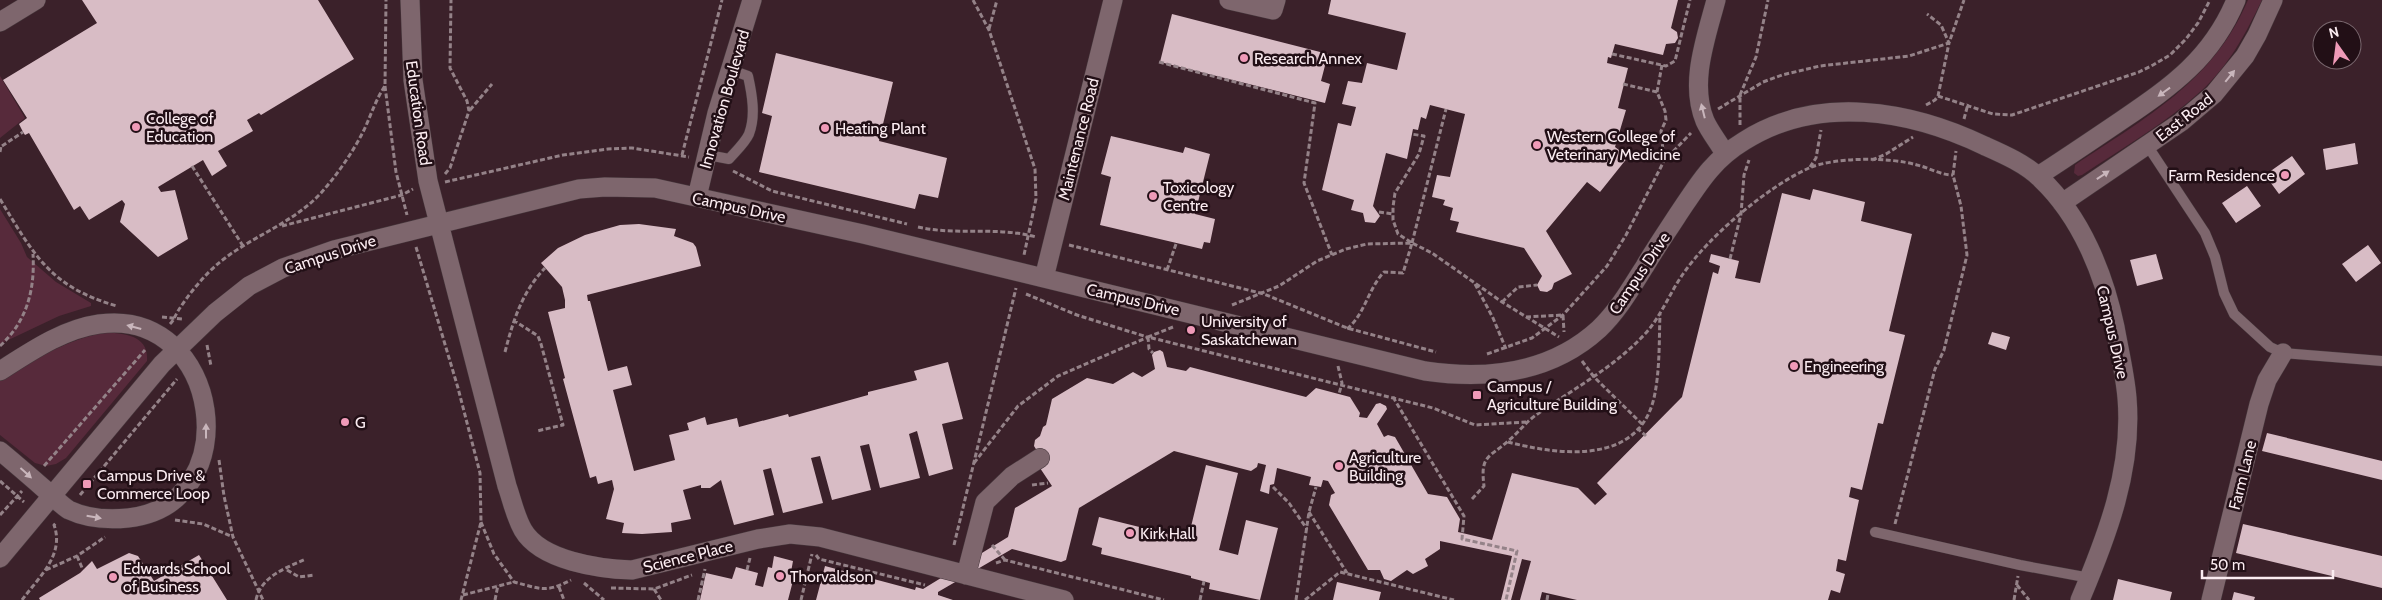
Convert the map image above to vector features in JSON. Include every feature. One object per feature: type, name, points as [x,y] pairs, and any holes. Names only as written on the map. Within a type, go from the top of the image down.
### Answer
[{"type":"street","points":[[0,22],[36,0]]},
{"type":"street","name":"Education Road","points":[[410,0],[413,80],[428,181],[440,225]]},
{"type":"street","name":"Innovation Boulevard","points":[[698,198],[730,70],[752,0]]},
{"type":"street","name":"Maintenance Road","points":[[1044,278],[1113,0]]},
{"type":"street","points":[[1229,0],[1273,10],[1276,0]]},
{"type":"street","points":[[1716,0],[1698,82],[1705,120],[1725,154]]},
{"type":"street","name":"East Road","points":[[2038,176],[2159,95],[2188,72],[2220,32],[2236,0]]},
{"type":"street","name":"East Road","points":[[2062,203],[2198,109],[2230,76],[2257,35],[2273,0]]},
{"type":"street","name":"Campus Drive","points":[[0,558],[146,382],[196,330],[232,298],[283,268],[334,250],[411,230],[440,225],[579,190],[596,188],[655,188],[862,234],[1018,281],[1044,278],[1444,374],[1494,375],[1517,371],[1542,363],[1573,348],[1599,329],[1613,314],[1702,177],[1725,154],[1770,126],[1823,112],[1869,112],[1919,122],[1960,134],[1994,150],[2038,176],[2062,203],[2088,249],[2108,298],[2127,398],[2126,447],[2118,499],[2090,578],[2080,600]]},
{"type":"street","name":"Science Place","points":[[440,225],[507,486],[524,531],[537,545],[571,560],[612,569],[632,570],[657,566],[726,546],[790,534],[820,537],[962,568],[1064,600]]},
{"type":"street","points":[[0,371],[61,336],[98,324],[130,325],[160,337],[178,349],[191,366],[203,401],[207,434],[199,467],[188,484],[174,498],[156,511],[135,517],[93,518],[68,510],[0,451]]},
{"type":"street","name":"Farm Lane","points":[[2211,600],[2259,404],[2268,380],[2283,353]]},
{"type":"street","points":[[962,568],[985,502],[1012,476],[1040,458]]},
{"type":"lane","points":[[707,158],[730,159],[749,135],[753,97],[748,76],[730,70]]},
{"type":"lane","points":[[2147,145],[2205,234],[2215,257],[2224,292],[2234,314],[2270,348],[2283,353],[2382,361]]},
{"type":"lane","points":[[1875,532],[2020,565],[2090,578]]},
{"type":"path","points":[[386,0],[385,86],[392,145],[411,230],[476,454],[481,490],[481,522],[461,600]]},
{"type":"path","points":[[451,0],[450,68],[467,101],[469,110]]},
{"type":"path","points":[[682,155],[722,0]]},
{"type":"path","points":[[973,0],[988,30],[1035,169],[1036,199],[1018,281],[961,508],[962,568],[994,564],[1005,560],[1164,600]]},
{"type":"path","points":[[988,30],[997,0]]},
{"type":"path","points":[[1612,54],[1666,66],[1675,61],[1690,0]]},
{"type":"path","points":[[1869,161],[1886,154],[1912,138],[1923,106],[1932,103],[1938,96],[1949,43],[1964,0]]},
{"type":"path","points":[[1938,96],[1968,104],[1993,114],[2012,115],[2139,72],[2170,55],[2186,39],[2198,23],[2210,0]]},
{"type":"path","points":[[1927,14],[1941,25],[1949,43]]},
{"type":"path","points":[[1480,355],[1506,349],[1546,330],[1563,315],[1613,257],[1664,161],[1705,120],[1740,95],[1782,75],[1820,66],[1909,56],[1949,43]]},
{"type":"path","points":[[1159,62],[1315,102],[1304,183],[1332,255]]},
{"type":"path","points":[[1662,65],[1658,92],[1665,111],[1666,120],[1662,131],[1664,161]]},
{"type":"path","points":[[492,84],[469,110],[450,168],[441,178],[447,183],[542,159],[593,151],[632,148],[673,156],[682,155],[707,158],[772,191],[919,227],[948,231],[1016,232],[1264,294],[1347,328],[1409,347],[1443,353]]},
{"type":"path","points":[[1623,84],[1658,92]]},
{"type":"path","points":[[282,226],[320,194],[335,175],[361,136],[378,96],[385,86]]},
{"type":"path","points":[[1892,536],[1935,369],[1944,350],[1967,255],[1961,206],[1953,175],[1960,134],[1968,104]]},
{"type":"path","points":[[1347,328],[1356,322],[1374,282],[1384,272],[1403,273],[1446,109]]},
{"type":"path","points":[[1810,168],[1816,158],[1821,127]]},
{"type":"path","points":[[0,152],[1,146],[23,132]]},
{"type":"path","points":[[1412,134],[1424,136],[1419,154],[1395,192],[1393,214],[1398,234],[1432,253],[1502,302],[1565,340],[1563,315]]},
{"type":"path","points":[[1472,499],[1484,486],[1482,469],[1491,452],[1508,442],[1526,422],[1623,356],[1646,333],[1683,274],[1700,253],[1763,196],[1786,180],[1810,168],[1842,161],[1917,165],[1943,175],[1953,175]]},
{"type":"path","points":[[192,166],[243,246]]},
{"type":"path","points":[[0,515],[143,353],[160,337],[176,318],[178,311],[220,262],[243,246],[282,226],[402,195],[428,181]]},
{"type":"path","points":[[0,199],[33,254],[57,277],[90,297],[125,308]]},
{"type":"path","points":[[1379,212],[1393,214]]},
{"type":"path","points":[[1229,306],[1264,294],[1332,255],[1367,244],[1412,243]]},
{"type":"path","points":[[1167,270],[1176,244]]},
{"type":"path","points":[[0,346],[17,325],[30,299],[33,254]]},
{"type":"path","points":[[505,352],[514,320],[531,284],[545,268]]},
{"type":"path","points":[[1018,281],[1076,315],[1148,337],[1393,397],[1433,408],[1475,425],[1526,422]]},
{"type":"path","points":[[1474,283],[1493,318],[1506,349]]},
{"type":"path","points":[[1502,302],[1509,293],[1518,287],[1537,286]]},
{"type":"path","points":[[1508,442],[1539,450],[1592,451],[1616,445],[1638,428],[1654,400],[1658,377],[1660,313]]},
{"type":"path","points":[[1526,317],[1563,315]]},
{"type":"path","points":[[160,317],[185,319],[196,330],[208,346],[211,370]]},
{"type":"path","points":[[514,320],[538,336],[563,425],[537,431]]},
{"type":"path","points":[[973,464],[1018,406],[1058,376],[1175,326]]},
{"type":"path","points":[[1148,337],[1149,349],[1153,353]]},
{"type":"path","points":[[1573,348],[1594,377],[1642,424]]},
{"type":"path","points":[[22,600],[46,570],[58,535],[54,525],[176,379],[208,352]]},
{"type":"path","points":[[1393,397],[1464,516],[1462,539],[1517,551],[1506,600]]},
{"type":"path","points":[[1638,428],[1646,436]]},
{"type":"path","points":[[219,458],[224,496],[233,537],[263,600]]},
{"type":"path","points":[[1273,487],[1303,521],[1307,530]]},
{"type":"path","points":[[1296,600],[1296,585],[1309,512],[1316,487]]},
{"type":"path","points":[[1309,512],[1348,573]]},
{"type":"path","points":[[169,520],[203,524],[233,537]]},
{"type":"path","points":[[481,522],[494,554],[514,582]]},
{"type":"path","points":[[46,570],[76,556],[106,536]]},
{"type":"path","points":[[806,549],[813,551],[819,558],[929,586]]},
{"type":"path","points":[[801,600],[813,551]]},
{"type":"path","points":[[742,556],[751,553]]},
{"type":"path","points":[[76,556],[83,570]]},
{"type":"path","points":[[256,600],[258,590],[273,575],[306,559]]},
{"type":"path","points":[[2014,600],[2020,565]]},
{"type":"path","points":[[607,587],[632,590],[654,589],[676,582],[711,566]]},
{"type":"path","points":[[286,569],[299,577],[316,575]]},
{"type":"path","points":[[698,600],[705,569]]},
{"type":"path","points":[[1306,600],[1340,572],[1454,600]]},
{"type":"path","points":[[462,595],[514,582],[545,590],[559,587],[570,580],[591,584]]},
{"type":"path","points":[[1200,600],[1204,581]]},
{"type":"path","points":[[584,582],[604,600]]},
{"type":"path","points":[[495,600],[498,585]]},
{"type":"path","points":[[2016,585],[2029,600]]},
{"type":"path","points":[[559,587],[564,600]]},
{"type":"path","points":[[654,589],[661,600]]},
{"type":"path","points":[[1548,594],[1548,600]]},
{"type":"shaded area","name":"University of Saskatchewan","points":[[0,0],[2382,0],[2382,600],[0,600]]},
{"type":"shaded area","points":[[2248,0],[2262,0],[2236,49],[2211,82],[2173,114],[2143,135],[2082,175],[2078,176],[2074,173],[2075,165],[2151,114],[2175,96],[2196,76],[2216,54],[2233,29]]},
{"type":"shaded area","points":[[0,76],[25,118],[0,138]]},
{"type":"shaded area","points":[[0,209],[21,243],[27,257],[56,282],[91,303],[91,306],[59,316],[0,344]]},
{"type":"shaded area","points":[[106,332],[128,335],[140,341],[147,352],[147,361],[66,458],[56,464],[46,466],[35,463],[0,435],[0,381],[51,351],[77,340]]},
{"type":"building","name":"College of Education","points":[[82,0],[318,0],[354,59],[261,115],[259,113],[247,120],[253,131],[218,151],[227,166],[212,176],[203,160],[158,187],[161,192],[175,190],[188,239],[158,257],[120,222],[125,204],[122,200],[89,220],[80,206],[74,210],[29,133],[25,135],[23,132],[19,124],[27,118],[3,80],[97,23]]},
{"type":"building","name":"Western College of Veterinary Medicine","points":[[1331,0],[1678,0],[1671,28],[1677,32],[1678,38],[1675,43],[1666,44],[1663,55],[1615,44],[1611,58],[1608,57],[1607,63],[1628,68],[1618,108],[1626,110],[1615,147],[1628,157],[1600,192],[1587,182],[1546,231],[1572,274],[1554,283],[1552,289],[1547,292],[1540,291],[1537,285],[1542,276],[1524,248],[1456,232],[1459,222],[1450,220],[1453,208],[1443,205],[1445,200],[1432,197],[1437,175],[1450,177],[1465,114],[1430,105],[1426,119],[1421,117],[1418,130],[1413,129],[1407,159],[1386,153],[1373,206],[1380,216],[1375,223],[1365,222],[1363,213],[1351,210],[1354,200],[1322,190],[1338,123],[1351,126],[1356,107],[1342,104],[1348,81],[1362,83],[1367,63],[1397,70],[1406,33],[1328,14]]},
{"type":"building","name":"Research Annex","points":[[1172,14],[1328,54],[1321,81],[1330,84],[1325,103],[1160,62]]},
{"type":"building","name":"Heating Plant","points":[[776,53],[893,82],[879,141],[947,158],[938,198],[919,194],[915,209],[759,172],[772,116],[762,113]]},
{"type":"building","name":"Toxicology Centre","points":[[1111,136],[1183,153],[1185,147],[1210,154],[1195,214],[1215,219],[1210,243],[1204,242],[1202,249],[1100,225],[1111,177],[1101,174]]},
{"type":"building","points":[[2355,143],[2358,164],[2326,170],[2323,149]]},
{"type":"building","name":"Farm Residence","points":[[2292,156],[2305,174],[2279,194],[2265,175]]},
{"type":"building","name":"Farm Residence","points":[[2247,186],[2261,206],[2236,223],[2222,203]]},
{"type":"building","name":"Engineering","points":[[1813,189],[1865,202],[1861,221],[1912,234],[1889,331],[1905,335],[1883,424],[1878,423],[1862,490],[1851,487],[1849,497],[1859,500],[1846,561],[1838,559],[1836,571],[1845,574],[1840,593],[1831,590],[1828,600],[1577,600],[1542,592],[1540,600],[1520,600],[1531,561],[1522,559],[1511,600],[1501,600],[1512,556],[1440,541],[1440,549],[1425,559],[1428,566],[1413,574],[1407,570],[1391,581],[1384,579],[1380,570],[1368,570],[1329,505],[1331,495],[1335,493],[1328,481],[1323,480],[1321,487],[1309,485],[1311,477],[1277,468],[1274,484],[1270,485],[1269,494],[1260,491],[1266,465],[1258,463],[1257,467],[1251,471],[1174,451],[1079,508],[1066,560],[1061,562],[1012,549],[938,592],[938,595],[953,600],[816,600],[825,566],[915,590],[916,587],[923,589],[1008,537],[1015,508],[1052,486],[1040,468],[1044,462],[1034,446],[1035,440],[1040,436],[1043,427],[1046,425],[1052,399],[1087,378],[1113,384],[1133,372],[1142,377],[1155,369],[1152,355],[1160,350],[1163,352],[1167,367],[1186,371],[1190,367],[1306,397],[1316,388],[1350,397],[1360,413],[1359,417],[1367,418],[1376,404],[1380,403],[1386,406],[1387,409],[1377,424],[1384,437],[1388,435],[1395,437],[1428,494],[1447,497],[1460,519],[1458,532],[1492,540],[1512,473],[1578,488],[1595,505],[1607,494],[1597,483],[1682,397],[1713,272],[1718,274],[1720,266],[1709,262],[1711,254],[1739,261],[1735,278],[1760,283],[1782,193],[1810,200]]},
{"type":"building","points":[[639,224],[676,229],[674,236],[693,243],[696,247],[701,266],[587,295],[608,371],[627,366],[632,385],[613,390],[634,471],[675,460],[669,435],[689,430],[687,423],[705,417],[707,425],[737,418],[739,427],[788,414],[789,417],[868,395],[868,392],[917,380],[914,371],[948,362],[963,419],[942,424],[953,469],[929,476],[917,431],[909,434],[920,478],[880,488],[869,444],[860,446],[871,490],[832,500],[820,456],[811,458],[823,503],[783,513],[771,468],[763,470],[774,515],[734,525],[721,480],[710,488],[701,488],[701,485],[683,490],[691,519],[671,523],[672,532],[622,533],[624,523],[606,519],[614,489],[612,480],[598,484],[596,476],[590,478],[563,379],[565,378],[548,312],[565,308],[565,300],[562,287],[541,263],[558,248],[585,235],[620,225]]},
{"type":"building","points":[[2368,245],[2381,263],[2356,282],[2342,264]]},
{"type":"building","points":[[2156,254],[2163,279],[2137,286],[2130,260]]},
{"type":"building","points":[[1992,332],[2010,337],[2006,350],[1988,344]]},
{"type":"building","points":[[2267,433],[2382,461],[2382,480],[2262,451]]},
{"type":"building","name":"Kirk Hall","points":[[1206,465],[1238,473],[1219,550],[1238,555],[1246,520],[1278,528],[1260,600],[1209,589],[1210,583],[1191,578],[1191,576],[1101,554],[1102,548],[1092,545],[1099,517],[1188,539]]},
{"type":"building","points":[[2243,524],[2382,556],[2382,588],[2236,553]]},
{"type":"building","name":"Edwards School of Business","points":[[129,553],[138,556],[154,581],[199,555],[227,600],[40,600],[39,598],[80,573],[92,561],[97,569]]},
{"type":"building","name":"Thorvaldson","points":[[774,556],[793,561],[791,572],[795,573],[788,600],[700,600],[706,573],[732,579],[736,567],[758,573],[755,585],[763,587],[768,567],[772,568]]},
{"type":"building","points":[[2118,579],[2172,592],[2170,600],[2113,600]]},
{"type":"building","points":[[1337,582],[1381,592],[1379,600],[1333,600]]},
{"type":"building","points":[[2234,592],[2255,597],[2254,600],[2232,600]]},
{"type":"place","name":"Research Annex","points":[[1244,58]]},
{"type":"place","name":"College of Education","points":[[136,127]]},
{"type":"place","name":"Heating Plant","points":[[825,128]]},
{"type":"place","name":"Western College of Veterinary Medicine","points":[[1537,145]]},
{"type":"place","name":"Farm Residence","points":[[2285,175]]},
{"type":"place","name":"Toxicology Centre","points":[[1153,196]]},
{"type":"place","name":"University of Saskatchewan","points":[[1191,330]]},
{"type":"place","name":"Engineering","points":[[1794,366]]},
{"type":"place","name":"Campus / Agriculture Building","points":[[1477,395]]},
{"type":"place","name":"G","points":[[345,422]]},
{"type":"place","name":"Agriculture Building","points":[[1339,466]]},
{"type":"place","name":"Campus Drive & Commerce Loop","points":[[87,484]]},
{"type":"place","name":"Kirk Hall","points":[[1130,533]]},
{"type":"place","name":"Thorvaldson","points":[[780,576]]},
{"type":"place","name":"Edwards School of Business","points":[[113,577]]}]
